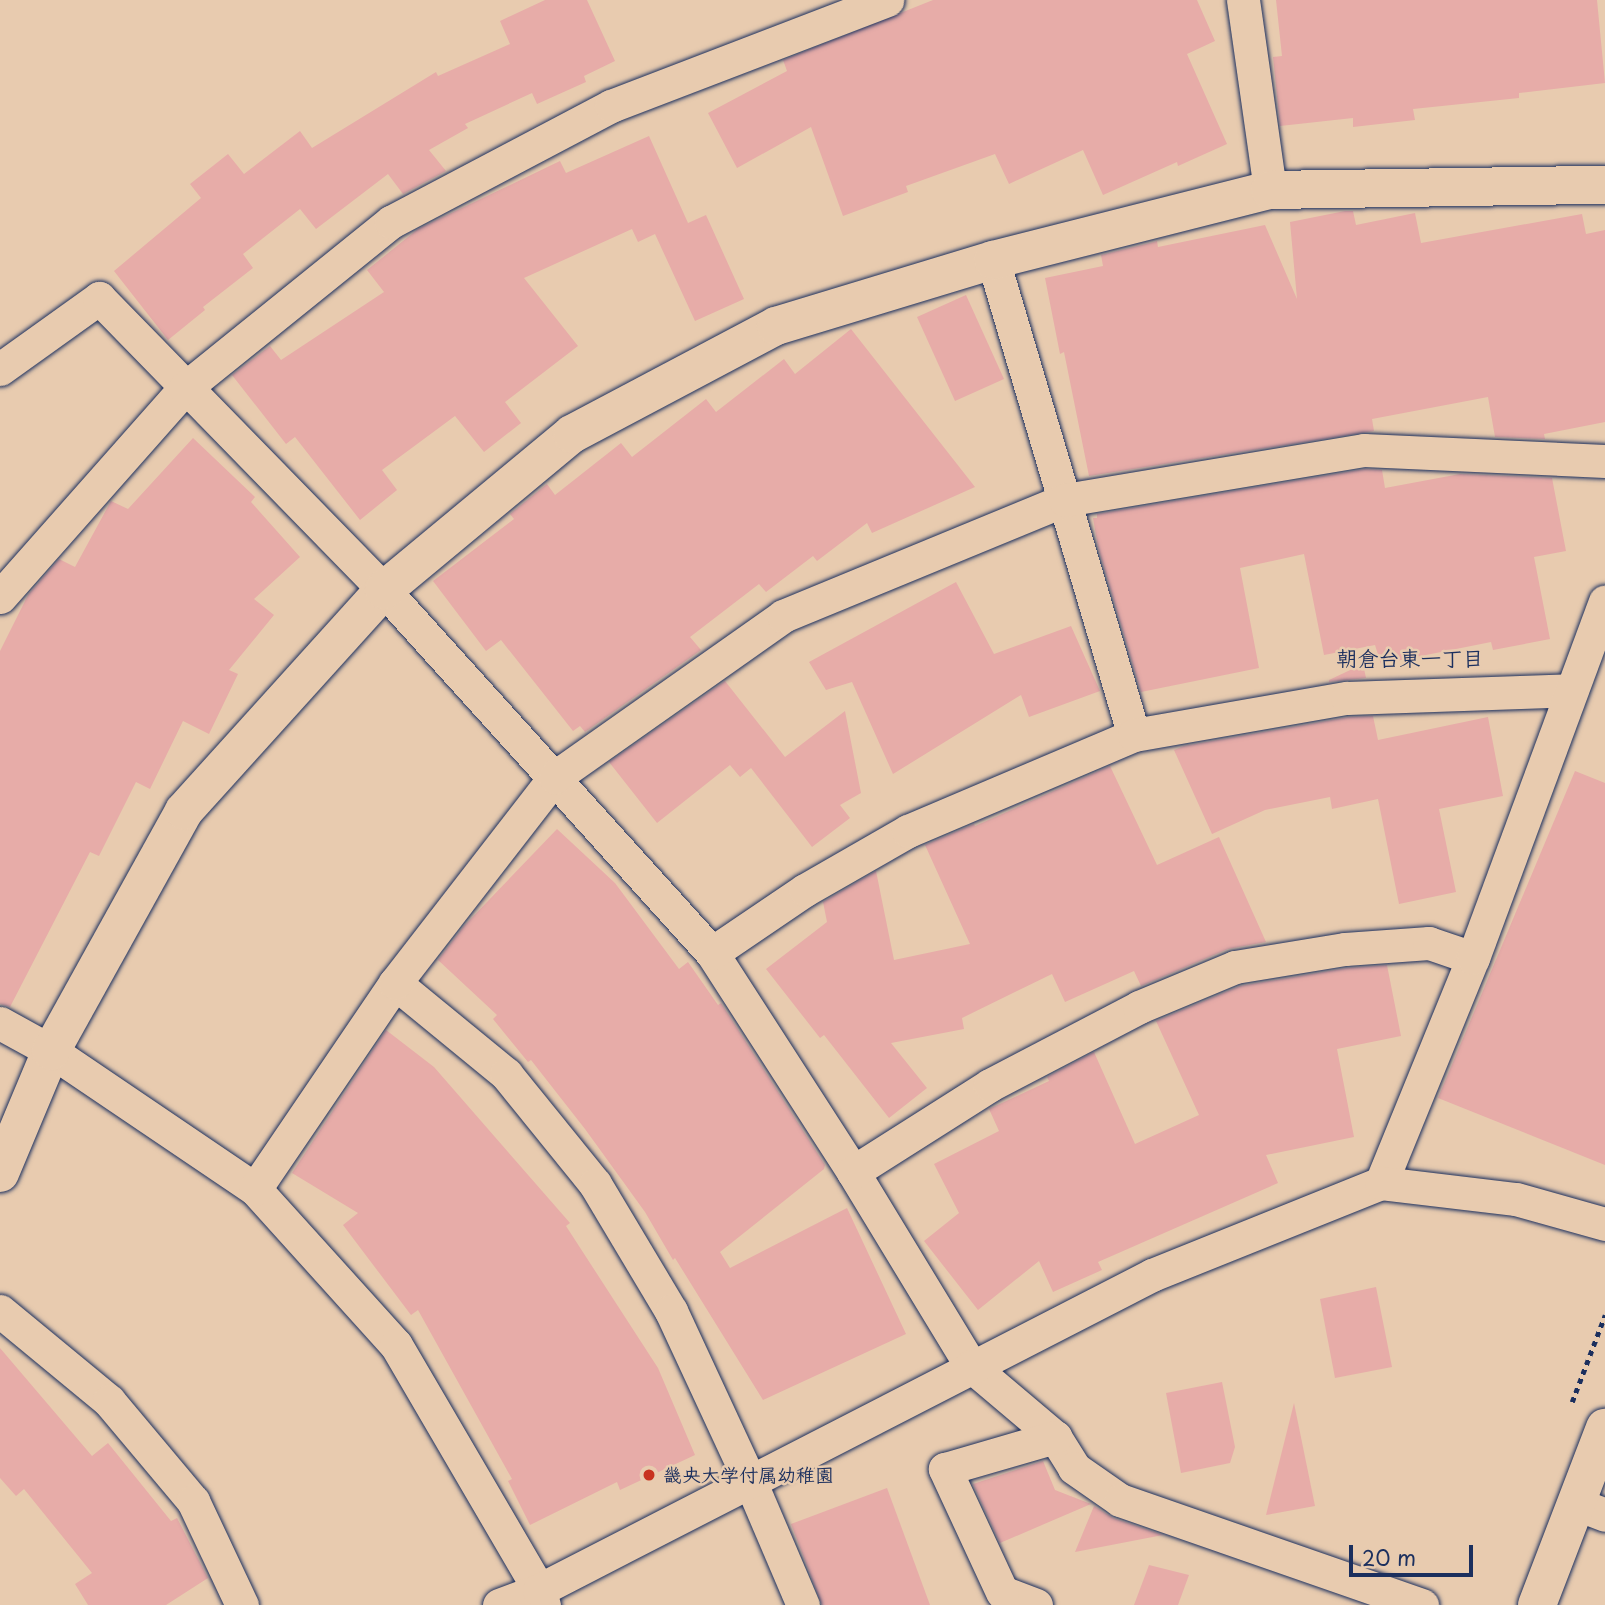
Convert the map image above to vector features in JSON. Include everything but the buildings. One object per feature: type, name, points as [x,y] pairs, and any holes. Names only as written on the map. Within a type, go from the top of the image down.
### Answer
[{"type":"street","points":[[0,597],[186,388],[391,222],[611,106],[887,0]]},
{"type":"street","points":[[1243,0],[1269,190]]},
{"type":"street","points":[[0,1173],[51,1051],[184,811],[384,590],[572,433],[776,326],[993,260],[1269,190],[1605,185]]},
{"type":"street","points":[[993,260],[1135,734]]},
{"type":"street","points":[[0,369],[99,298],[384,590],[712,953],[853,1172],[971,1366],[1055,1437],[1074,1468],[1120,1500],[1422,1605]]},
{"type":"street","points":[[255,1189],[395,983],[555,777],[783,616],[1065,500],[1364,450],[1605,461]]},
{"type":"street","points":[[1381,1183],[1473,958],[1605,602]]},
{"type":"street","points":[[712,953],[805,890],[908,831],[1135,734],[1347,698],[1571,690]]},
{"type":"street","points":[[853,1172],[990,1085],[1139,1007],[1235,967],[1345,949],[1429,943],[1473,958]]},
{"type":"street","points":[[395,983],[506,1074],[595,1184],[671,1311],[750,1481],[803,1605]]},
{"type":"street","points":[[0,1023],[51,1051],[255,1189],[397,1345],[542,1597]]},
{"type":"street","points":[[499,1605],[542,1597],[750,1481],[1152,1275],[1381,1183],[1516,1199],[1605,1224]]},
{"type":"street","points":[[0,1311],[109,1401],[193,1501],[242,1605]]},
{"type":"street","points":[[1537,1605],[1591,1510],[1605,1428]]},
{"type":"street","points":[[1036,1605],[1002,1592],[945,1469],[1055,1437]]},
{"type":"place","name":"畿央大学付属幼稚園","points":[[649,1475]]},
{"type":"district","name":"朝倉台東一丁目","points":[[1410,657]]}]
